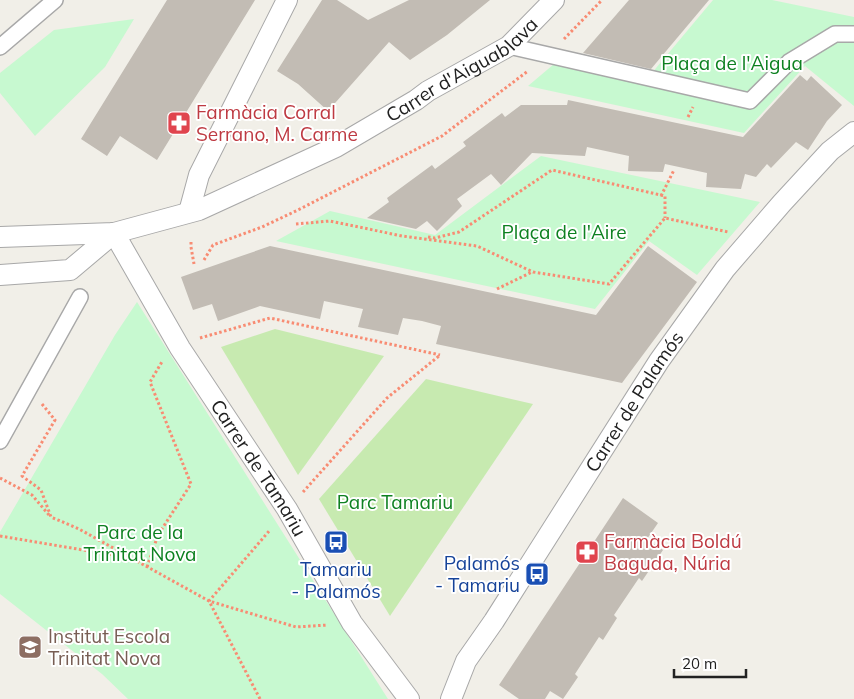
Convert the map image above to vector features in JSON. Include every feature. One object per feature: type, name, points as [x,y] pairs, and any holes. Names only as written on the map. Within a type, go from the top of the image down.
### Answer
[{"type":"street","points":[[0,47],[55,0]]},
{"type":"street","points":[[189,212],[199,176],[287,0]]},
{"type":"street","name":"Carrer d'Aiguablava","points":[[0,237],[114,233],[199,210],[336,147],[428,91],[509,46],[554,0]]},
{"type":"street","points":[[509,46],[750,101],[789,62],[835,34],[854,34]]},
{"type":"street","name":"Carrer de Palamós","points":[[451,699],[466,661],[494,621],[659,361],[726,269],[782,203],[830,151],[854,132]]},
{"type":"street","name":"Carrer d'Aiguablava","points":[[0,275],[70,270],[114,233]]},
{"type":"street","name":"Carrer de Tamariu","points":[[114,233],[180,348],[287,509],[352,623],[409,699]]},
{"type":"street","points":[[0,441],[80,297]]},
{"type":"path","name":"Carrer d'Aiguablava","points":[[204,260],[213,245],[262,227],[442,136],[548,56],[602,0]]},
{"type":"path","points":[[296,224],[330,221],[402,236],[476,246],[533,272],[609,284],[665,218],[665,196],[552,170],[459,232],[435,238],[402,236]]},
{"type":"path","points":[[660,196],[674,170]]},
{"type":"path","points":[[665,218],[729,232]]},
{"type":"path","points":[[191,242],[194,264]]},
{"type":"path","points":[[497,289],[533,272]]},
{"type":"path","points":[[193,340],[270,318],[440,355],[386,398],[298,497]]},
{"type":"path","points":[[147,567],[158,535],[191,484],[150,382],[163,360]]},
{"type":"path","points":[[51,517],[41,490],[22,476],[55,420]]},
{"type":"path","points":[[0,478],[32,495],[51,517],[79,529],[209,601],[296,627],[352,623]]},
{"type":"path","points":[[209,601],[270,530]]},
{"type":"path","points":[[0,536],[130,557]]},
{"type":"path","points":[[209,601],[260,699]]},
{"type":"green space","name":"Plaça de l'Aigua","points":[[713,0],[772,0],[854,17],[854,106],[805,66],[744,133],[528,86],[567,53],[651,74]]},
{"type":"green space","points":[[134,19],[105,67],[35,136],[0,93],[0,73],[54,30]]},
{"type":"green space","name":"Plaça de l'Aire","points":[[541,156],[760,202],[697,275],[649,241],[595,309],[276,241],[330,211],[435,235]]},
{"type":"green space","name":"Parc de la Trinitat Nova","points":[[137,302],[388,699],[128,699],[102,674],[0,594],[0,532],[115,335]]},
{"type":"green space","name":"Parc Tamariu","points":[[275,329],[384,356],[298,475],[221,347]]},
{"type":"green space","name":"Parc Tamariu","points":[[426,379],[533,404],[390,616],[319,499]]},
{"type":"building","points":[[167,0],[255,0],[157,160],[120,136],[107,156],[81,139]]},
{"type":"building","points":[[322,0],[337,0],[368,20],[409,0],[490,0],[447,35],[410,60],[389,42],[328,111],[298,84],[277,71]]},
{"type":"building","points":[[629,0],[709,0],[651,69],[583,53]]},
{"type":"building","points":[[800,75],[807,81],[811,76],[842,105],[827,121],[808,150],[796,142],[771,168],[767,164],[756,177],[745,174],[741,189],[706,187],[707,173],[665,164],[663,172],[628,171],[629,156],[587,147],[585,156],[532,153],[501,185],[491,174],[457,199],[462,206],[437,231],[427,221],[416,229],[367,218],[389,202],[387,198],[432,165],[435,169],[466,146],[463,142],[502,113],[505,117],[521,105],[567,105],[568,100],[743,137]]},
{"type":"building","points":[[270,246],[596,315],[648,246],[697,282],[622,383],[436,344],[441,326],[422,321],[403,318],[398,335],[358,327],[363,309],[324,301],[320,319],[260,306],[218,321],[212,304],[193,310],[181,277]]},
{"type":"building","points":[[623,498],[658,523],[647,539],[663,550],[642,581],[639,578],[614,615],[617,618],[603,640],[599,637],[575,674],[578,677],[563,699],[550,691],[545,699],[519,699],[499,685]]},
{"type":"place","name":"Farmàcia Corral Serrano, M. Carme","points":[[179,123]]},
{"type":"place","name":"Tamariu - Palamós","points":[[336,542]]},
{"type":"place","name":"Farmàcia Boldú Baguda, Núria","points":[[587,552]]},
{"type":"place","name":"Palamós - Tamariu","points":[[537,574]]},
{"type":"place","name":"Institut Escola Trinitat Nova","points":[[30,647]]}]
